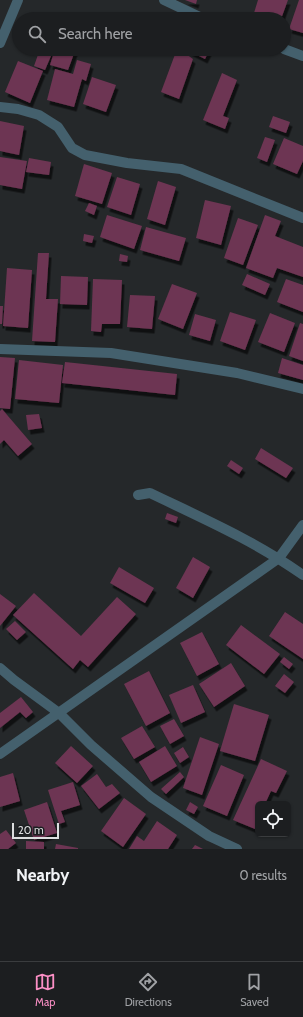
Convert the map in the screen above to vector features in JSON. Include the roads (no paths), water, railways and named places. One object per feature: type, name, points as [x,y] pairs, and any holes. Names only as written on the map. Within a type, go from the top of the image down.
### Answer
[{"type":"street","points":[[13,12],[18,0]]},
{"type":"street","points":[[164,0],[189,12]]},
{"type":"street","points":[[0,43],[12,14]]},
{"type":"street","points":[[291,52],[303,56]]},
{"type":"street","points":[[0,107],[18,109],[39,115],[58,128],[72,148],[85,155],[127,163],[181,169],[303,218]]},
{"type":"street","points":[[0,349],[111,352],[237,373],[303,389]]},
{"type":"street","points":[[138,495],[150,493],[227,529],[279,558],[303,575]]},
{"type":"street","points":[[0,754],[279,558],[303,525]]},
{"type":"street","points":[[0,668],[59,713],[91,746],[151,797],[208,836],[237,849]]}]
